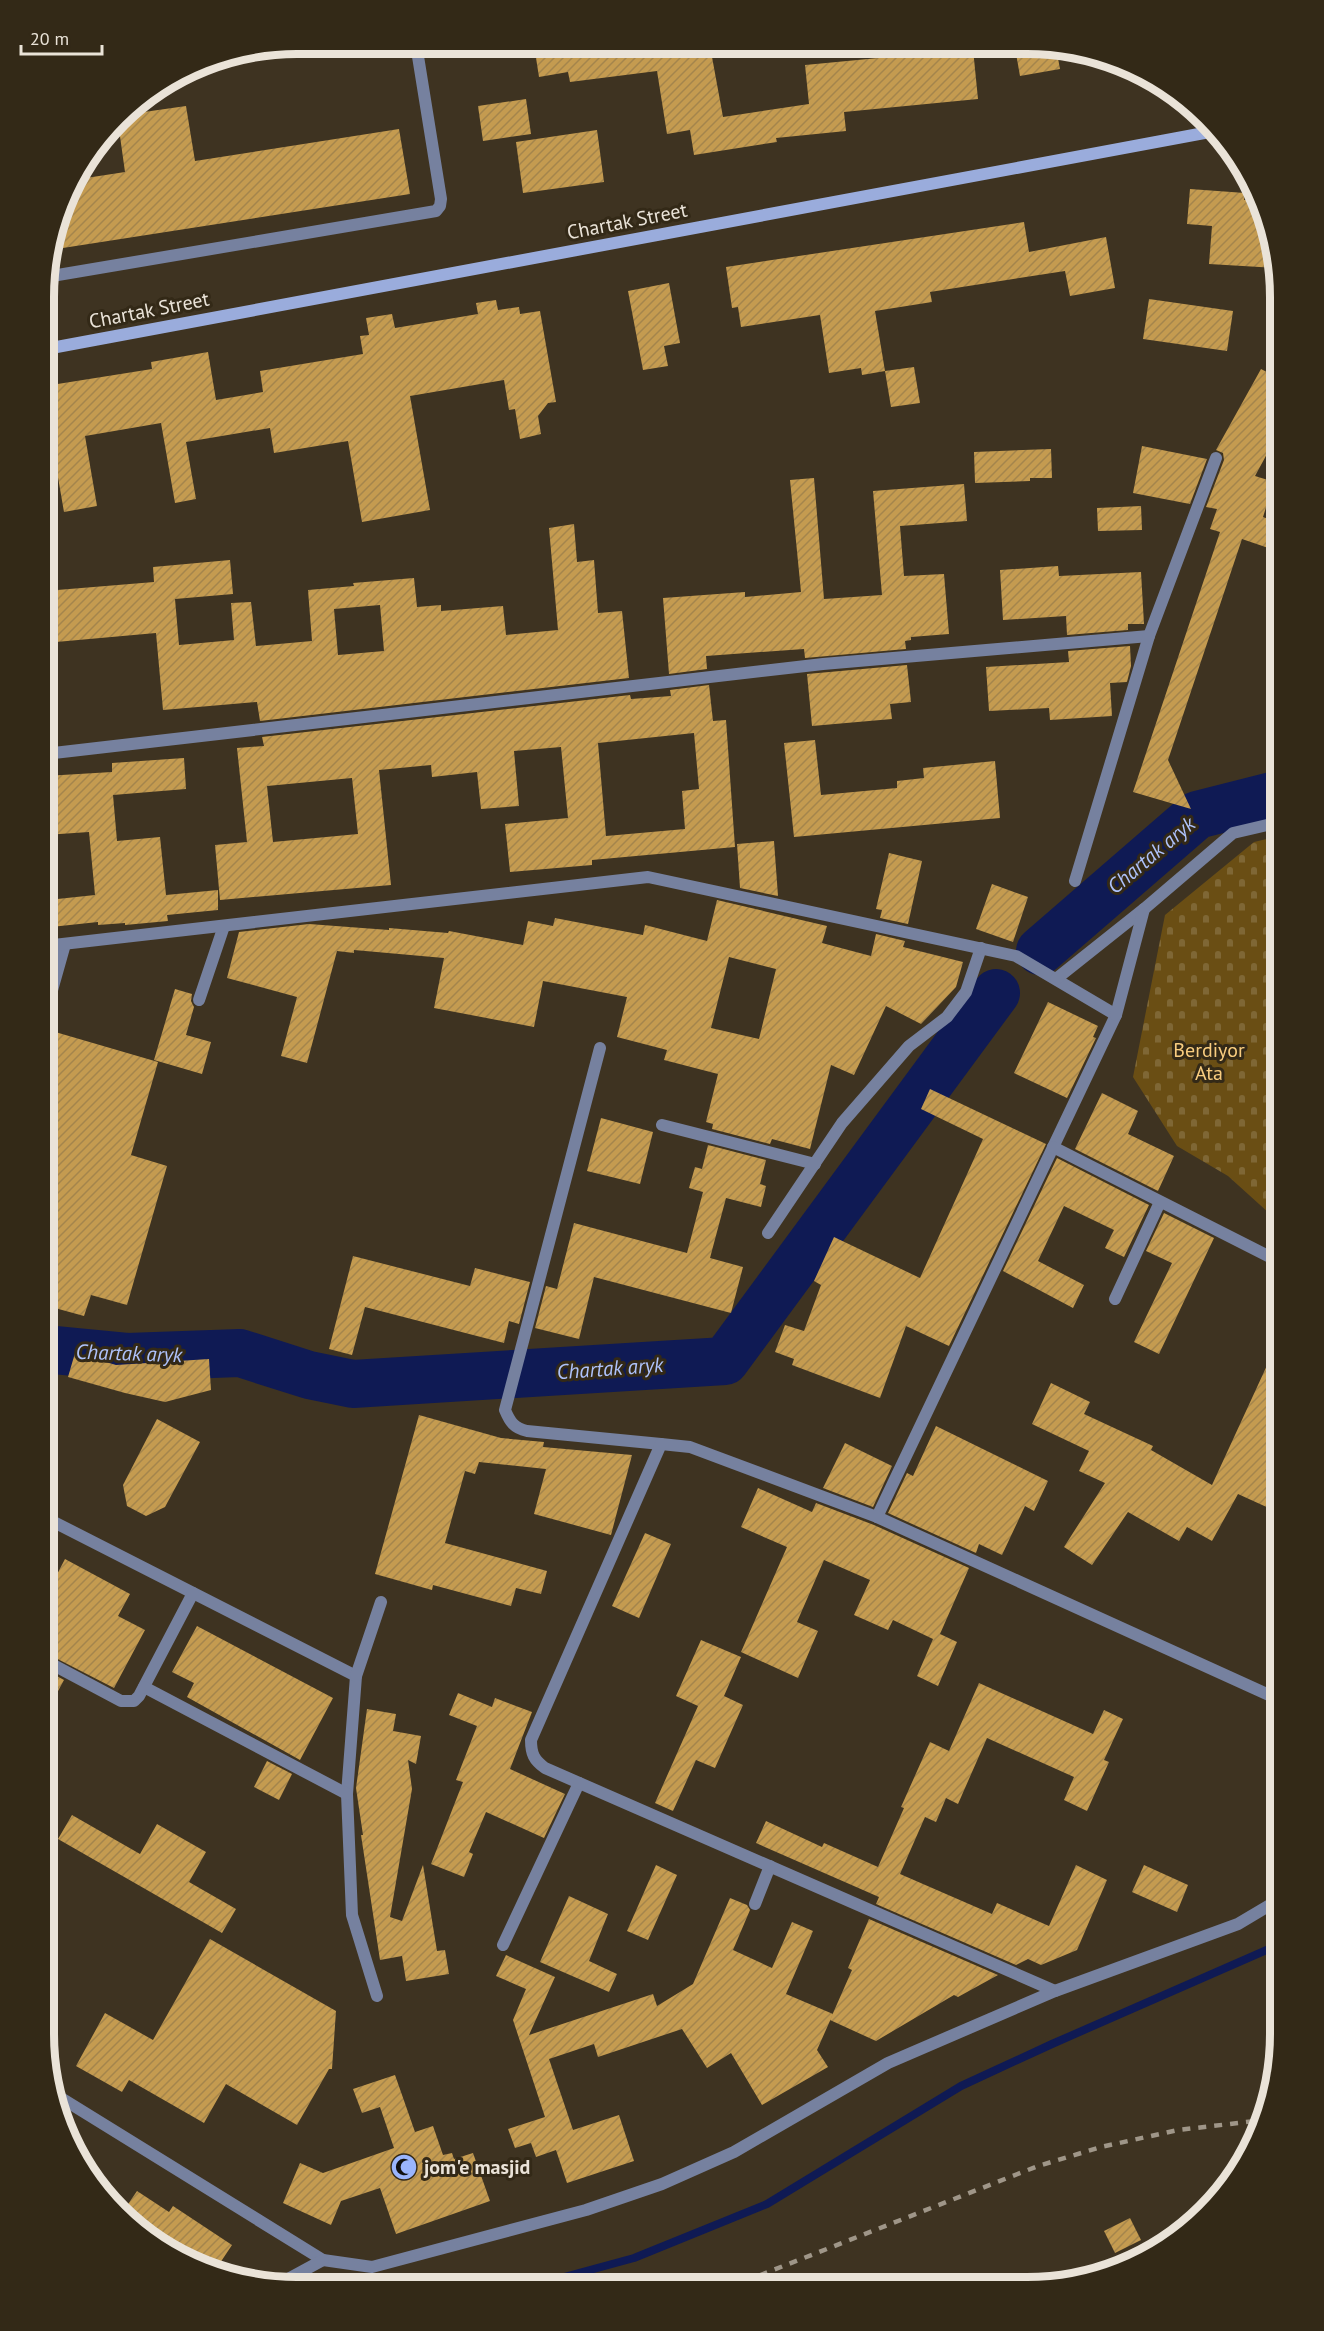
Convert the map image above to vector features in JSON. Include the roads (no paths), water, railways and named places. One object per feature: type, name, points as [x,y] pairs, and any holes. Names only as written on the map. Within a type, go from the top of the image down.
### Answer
[{"type":"street","points":[[55,276],[436,211],[441,199],[418,54]]},
{"type":"street","name":"Chartak Street","points":[[54,348],[1205,132]]},
{"type":"street","points":[[1075,881],[1149,636],[1216,458]]},
{"type":"street","points":[[54,753],[823,664],[1149,636]]},
{"type":"street","points":[[1056,979],[1144,909],[1233,833],[1270,824]]},
{"type":"street","points":[[54,945],[648,877],[1016,956],[1116,1015]]},
{"type":"street","points":[[877,1517],[1116,1015],[1144,909]]},
{"type":"street","points":[[199,1000],[224,926]]},
{"type":"street","points":[[54,983],[65,944]]},
{"type":"street","points":[[768,1233],[842,1123],[909,1046],[947,1017],[966,992],[981,948]]},
{"type":"street","points":[[600,1048],[505,1410],[509,1420],[517,1429],[690,1447],[877,1517],[1270,1695]]},
{"type":"street","points":[[662,1125],[815,1164]]},
{"type":"street","points":[[1053,1147],[1270,1257]]},
{"type":"street","points":[[1114,1299],[1161,1202]]},
{"type":"street","points":[[661,1444],[531,1740],[531,1751],[535,1761],[545,1768],[1055,1991]]},
{"type":"street","points":[[54,1522],[356,1676]]},
{"type":"street","points":[[54,1665],[121,1701],[134,1701],[144,1687],[193,1593]]},
{"type":"street","points":[[377,1996],[352,1915],[347,1794],[356,1676],[381,1602]]},
{"type":"street","points":[[144,1687],[347,1794]]},
{"type":"street","points":[[503,1945],[579,1783]]},
{"type":"street","points":[[755,1904],[770,1866]]},
{"type":"street","points":[[62,2098],[323,2260],[372,2267],[586,2210],[662,2184],[734,2151],[888,2063],[1055,1991],[1238,1924],[1270,1905]]},
{"type":"street","points":[[292,2277],[323,2260]]},
{"type":"waterway","name":"Chartak aryk","points":[[1040,951],[1197,815],[1270,797]]},
{"type":"waterway","name":"Chartak aryk","points":[[54,1350],[127,1357],[240,1353],[309,1375],[353,1384],[725,1361],[996,993]]},
{"type":"waterway","points":[[564,2277],[634,2258],[767,2204],[961,2086],[1270,1948]]},
{"type":"railway","points":[[755,2277],[1038,2166],[1101,2147],[1178,2130],[1253,2121]]},
{"type":"place","name":"jom'e masjid","points":[[404,2167]]},
{"type":"park label","name":"Berdiyor Ata","points":[[1209,1062]]}]
